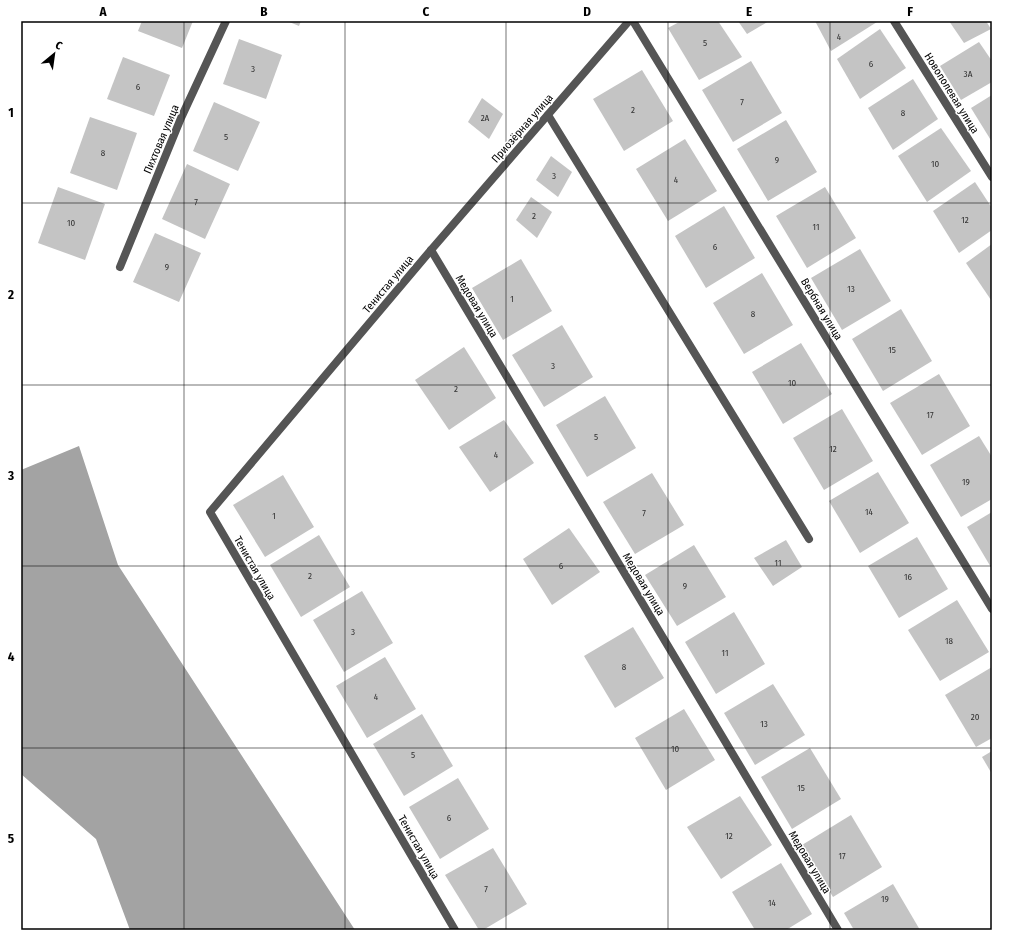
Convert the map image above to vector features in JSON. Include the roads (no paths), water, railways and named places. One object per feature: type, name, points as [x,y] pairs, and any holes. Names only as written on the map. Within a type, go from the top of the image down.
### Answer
[{"type":"street","name":"Пихтовая улица","points":[[120,267],[181,118],[226,21]]},
{"type":"street","name":"Приозёрная улица","points":[[431,250],[629,21]]},
{"type":"street","name":"Вербная улица","points":[[633,21],[992,609]]},
{"type":"street","name":"Новополевая улица","points":[[894,21],[992,177]]},
{"type":"street","points":[[548,115],[809,538]]},
{"type":"street","name":"Тенистая улица","points":[[431,250],[210,512],[455,930]]},
{"type":"street","name":"Медовая улица","points":[[431,250],[838,930]]}]
